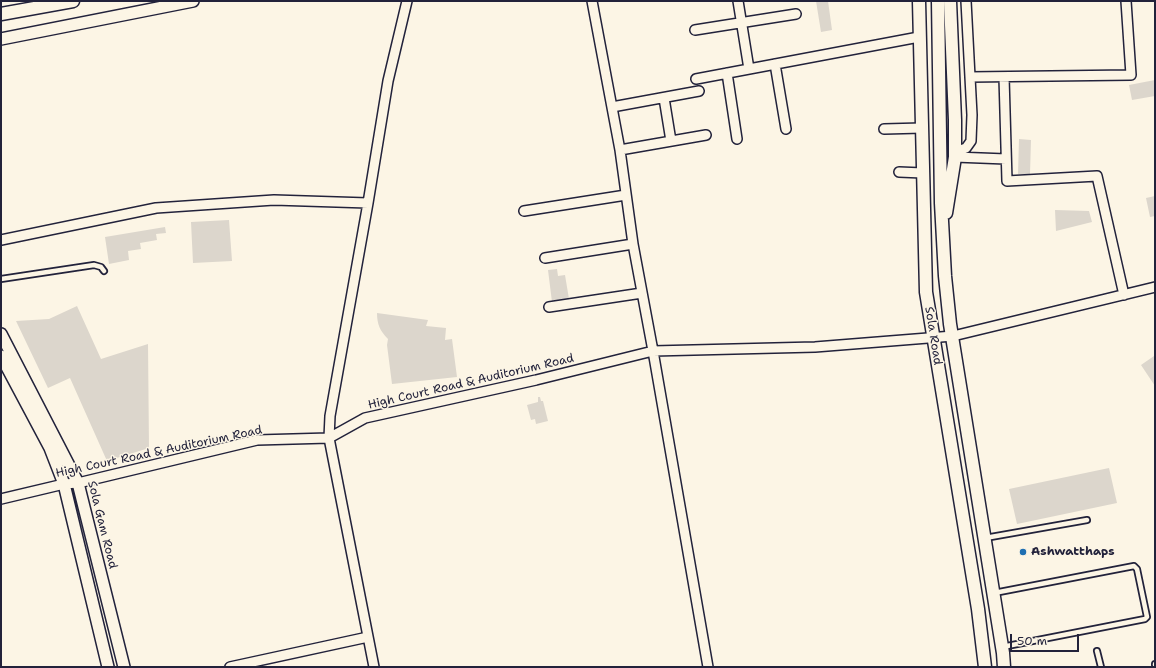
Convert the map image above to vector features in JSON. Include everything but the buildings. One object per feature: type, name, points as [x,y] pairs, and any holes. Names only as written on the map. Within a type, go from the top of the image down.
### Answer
[{"type":"main road","points":[[1,14],[73,1]]},
{"type":"main road","name":"Sola Road","points":[[918,1],[926,292],[978,609],[985,667]]},
{"type":"main road","name":"Sola Road","points":[[938,1],[941,203],[945,276],[1004,667]]},
{"type":"main road","points":[[943,234],[955,154],[950,1]]},
{"type":"street","points":[[1,39],[193,1]]},
{"type":"street","points":[[374,667],[329,438],[330,416],[388,81],[407,1]]},
{"type":"street","points":[[592,1],[620,150],[633,244],[708,667]]},
{"type":"street","points":[[738,1],[749,69]]},
{"type":"street","points":[[955,154],[966,148],[971,141],[972,116],[966,1]]},
{"type":"street","points":[[970,77],[1131,75],[1126,1]]},
{"type":"street","points":[[695,30],[796,14]]},
{"type":"street","points":[[696,79],[919,37]]},
{"type":"street","points":[[775,64],[786,129]]},
{"type":"street","points":[[727,73],[737,139]]},
{"type":"street","points":[[1004,77],[1007,180],[1097,176],[1124,295]]},
{"type":"street","points":[[612,107],[699,91]]},
{"type":"street","points":[[664,98],[671,141]]},
{"type":"street","points":[[884,129],[922,128]]},
{"type":"street","points":[[620,150],[706,135]]},
{"type":"street","points":[[955,154],[1006,158]]},
{"type":"street","points":[[899,172],[923,173]]},
{"type":"street","points":[[524,211],[626,195]]},
{"type":"street","points":[[1,240],[156,208],[274,200],[368,203]]},
{"type":"street","points":[[545,258],[633,244]]},
{"type":"street","name":"High Court Road & Auditorium Road","points":[[1,499],[64,484],[78,484],[257,440],[329,438],[365,418],[536,380],[653,351],[815,347],[953,336],[1155,287]]},
{"type":"street","points":[[549,307],[642,294]]},
{"type":"street","name":"Sola Gam Road","points":[[1,334],[78,484],[124,667]]},
{"type":"street","points":[[1,356],[50,448],[64,484],[108,667]]},
{"type":"street","points":[[230,667],[261,664],[368,637]]},
{"type":"lane","points":[[1,279],[94,265],[101,267],[104,271]]},
{"type":"lane","points":[[985,538],[1087,520]]},
{"type":"lane","points":[[994,593],[1134,566],[1137,570],[1146,617],[1145,619],[1002,647]]},
{"type":"lane","points":[[1097,651],[1101,667]]},
{"type":"shaded area","points":[[816,1],[828,1],[832,30],[821,32]]},
{"type":"shaded area","points":[[1155,80],[1155,96],[1132,100],[1129,85]]},
{"type":"shaded area","points":[[1019,139],[1031,140],[1030,174],[1018,174]]},
{"type":"shaded area","points":[[1155,196],[1155,216],[1150,217],[1146,198]]},
{"type":"shaded area","points":[[1055,210],[1089,211],[1092,222],[1056,231]]},
{"type":"shaded area","points":[[229,220],[232,261],[193,263],[191,222]]},
{"type":"shaded area","points":[[165,227],[166,233],[156,234],[157,240],[140,243],[141,249],[128,251],[129,260],[109,264],[105,237]]},
{"type":"shaded area","points":[[557,269],[558,276],[565,275],[569,299],[552,302],[548,270]]},
{"type":"shaded area","points":[[77,306],[101,359],[148,344],[149,448],[107,461],[70,378],[48,388],[16,321],[49,319]]},
{"type":"shaded area","points":[[377,313],[428,320],[426,326],[446,328],[445,340],[452,339],[457,377],[392,384],[387,345],[388,339],[380,327]]},
{"type":"shaded area","points":[[1154,356],[1155,357],[1155,386],[1141,365]]},
{"type":"shaded area","points":[[538,397],[540,397],[541,401],[543,401],[548,421],[536,424],[535,419],[531,420],[527,405],[538,402]]},
{"type":"shaded area","points":[[1109,468],[1117,503],[1017,524],[1009,489]]},
{"type":"place","name":"Ashwatthaps","points":[[1023,552]]}]
